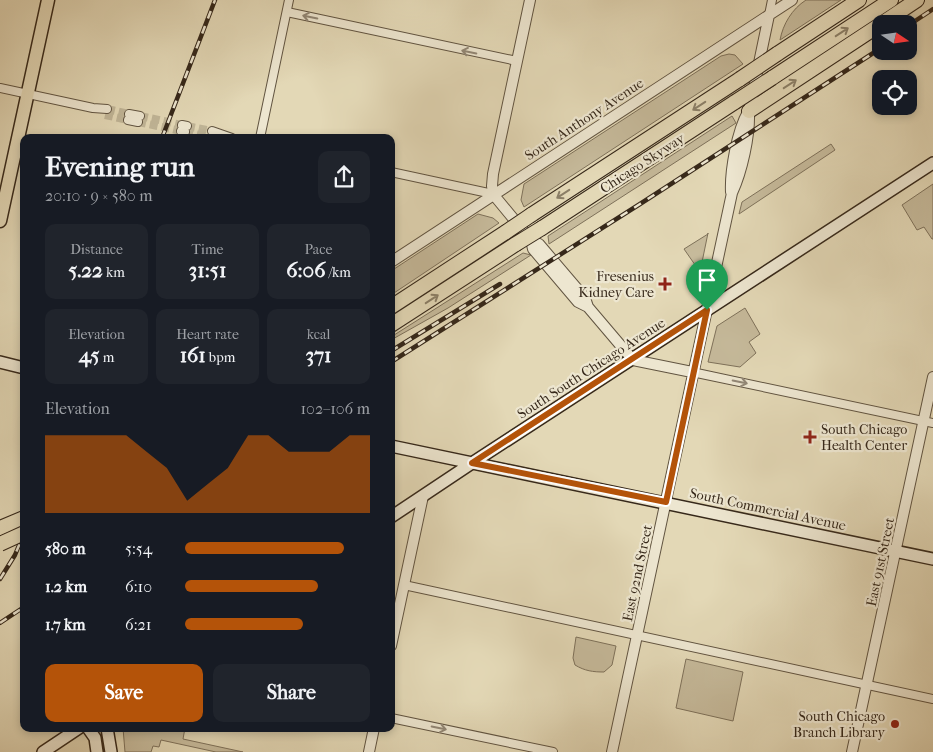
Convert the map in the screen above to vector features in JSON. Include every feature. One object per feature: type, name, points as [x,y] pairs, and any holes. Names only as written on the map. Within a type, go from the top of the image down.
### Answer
[{"type":"highway","name":"Chicago Skyway","points":[[395,304],[859,0]]},
{"type":"highway","name":"Chicago Skyway","points":[[395,322],[892,0]]},
{"type":"highway","points":[[894,15],[917,0]]},
{"type":"highway","points":[[749,111],[872,30]]},
{"type":"highway","points":[[0,528],[20,520]]},
{"type":"highway","points":[[0,544],[20,535]]},
{"type":"main road","points":[[0,221],[48,0]]},
{"type":"main road","name":"South South Chicago Avenue","points":[[395,514],[933,162]]},
{"type":"main road","points":[[0,362],[20,367]]},
{"type":"main road","name":"South Commercial Avenue","points":[[395,447],[933,559]]},
{"type":"main road","points":[[43,752],[73,732]]},
{"type":"main road","points":[[91,732],[95,738],[97,752]]},
{"type":"main road","points":[[108,732],[111,752]]},
{"type":"street","points":[[261,134],[289,0]]},
{"type":"street","points":[[530,0],[493,174],[493,194],[531,240],[540,244],[585,298],[588,307],[633,360],[928,422]]},
{"type":"street","name":"East 92nd Street","points":[[612,752],[692,372],[732,193],[738,180],[750,124],[749,111],[772,0]]},
{"type":"street","name":"South Anthony Avenue","points":[[395,259],[792,0]]},
{"type":"street","points":[[287,12],[517,61]]},
{"type":"street","points":[[0,88],[106,112]]},
{"type":"street","points":[[128,117],[139,119]]},
{"type":"street","points":[[395,173],[493,194]]},
{"type":"street","name":"East 91st Street","points":[[852,752],[896,552],[928,422],[933,377]]},
{"type":"street","points":[[395,628],[423,496]]},
{"type":"street","points":[[404,586],[933,699]]},
{"type":"street","points":[[395,719],[553,752]]},
{"type":"street","points":[[369,752],[373,732]]},
{"type":"shaded area","points":[[806,0],[841,0],[780,40],[783,28],[789,17]]},
{"type":"shaded area","points":[[735,55],[743,64],[524,207],[521,200],[524,184],[721,56]]},
{"type":"shaded area","points":[[732,116],[736,123],[549,244],[548,236]]},
{"type":"shaded area","points":[[831,144],[835,150],[739,214],[742,202]]},
{"type":"shaded area","points":[[933,184],[932,239],[924,227],[917,230],[902,205]]},
{"type":"shaded area","points":[[478,214],[493,218],[499,223],[395,292],[395,268]]},
{"type":"shaded area","points":[[708,234],[700,272],[684,249]]},
{"type":"shaded area","points":[[523,253],[531,255],[448,308],[395,338],[395,334]]},
{"type":"shaded area","points":[[745,308],[760,334],[749,342],[756,353],[740,367],[708,362],[717,326]]},
{"type":"shaded area","points":[[576,637],[616,646],[612,665],[604,672],[596,672],[582,669],[575,665],[573,658]]},
{"type":"shaded area","points":[[686,659],[743,672],[733,721],[676,708]]},
{"type":"shaded area","points":[[123,732],[184,732],[183,739],[243,752],[216,752],[161,740],[159,747],[153,746],[151,752],[125,752]]},
{"type":"tunnel","points":[[107,109],[129,114]]},
{"type":"tunnel","points":[[105,115],[128,120]]},
{"type":"tunnel","points":[[140,116],[182,125]]},
{"type":"tunnel","points":[[138,122],[181,131]]},
{"type":"tunnel","points":[[187,126],[212,131]]},
{"type":"tunnel","points":[[185,132],[195,134]]},
{"type":"railway","points":[[164,134],[215,0]]},
{"type":"railway","points":[[918,19],[933,9]]},
{"type":"railway","points":[[395,359],[872,54]]},
{"type":"railway","points":[[395,349],[500,284]]},
{"type":"railway","points":[[0,579],[15,555],[20,543]]},
{"type":"railway","points":[[0,623],[20,610]]},
{"type":"place","name":"Fresenius Kidney Care","points":[[665,284]]},
{"type":"place","name":"South Chicago Health Center","points":[[810,437]]},
{"type":"place","name":"South Chicago Branch Library","points":[[895,724]]},
{"type":"route","points":[[707,310],[692,372],[666,502],[472,463],[633,360],[707,310]]}]
